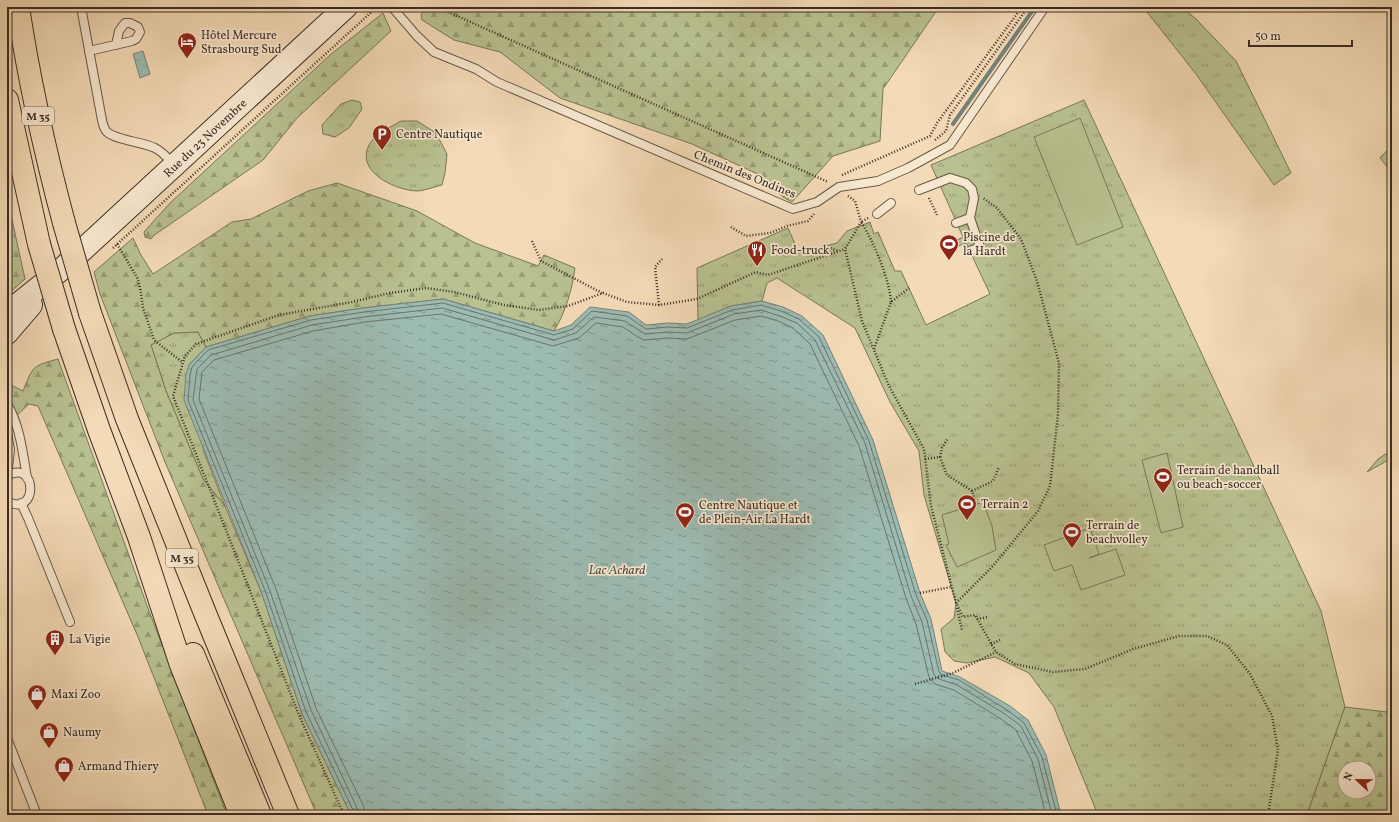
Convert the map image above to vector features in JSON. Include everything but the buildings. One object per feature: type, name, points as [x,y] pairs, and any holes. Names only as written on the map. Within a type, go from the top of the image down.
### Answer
[{"type":"highway","name":"M 35","points":[[18,7],[38,119],[50,173],[90,313],[127,419],[288,815]]},
{"type":"highway","name":"M 35","points":[[7,100],[39,244],[64,329],[99,430],[139,537],[180,621],[260,815]]},
{"type":"highway","points":[[139,537],[181,665],[241,815]]},
{"type":"main road","name":"Rue du 23 Novembre","points":[[7,313],[63,268],[346,7]]},
{"type":"main road","name":"Rue du 23 Novembre","points":[[7,333],[63,268]]},
{"type":"lane","points":[[81,7],[102,120],[105,129],[112,135],[156,148],[175,165]]},
{"type":"lane","name":"Chemin des Ondines","points":[[392,7],[417,36],[434,52],[476,69],[496,82],[793,209],[817,202],[839,187],[878,180],[908,168],[950,145],[1045,7]]},
{"type":"lane","points":[[89,51],[116,45]]},
{"type":"lane","points":[[919,190],[950,178],[966,184],[972,189],[974,198],[970,218],[980,247],[970,252]]},
{"type":"lane","points":[[877,214],[891,203]]},
{"type":"lane","points":[[956,223],[970,218]]},
{"type":"lane","points":[[7,404],[11,411],[23,448],[27,478],[30,482],[31,492],[29,497],[21,503],[16,504],[7,502]]},
{"type":"lane","points":[[7,432],[10,450],[7,476]]},
{"type":"lane","points":[[7,476],[13,473],[18,473],[27,478]]},
{"type":"lane","points":[[21,503],[70,622]]},
{"type":"lane","points":[[7,738],[37,815]]},
{"type":"path","points":[[111,250],[377,7]]},
{"type":"path","points":[[437,7],[839,187]]},
{"type":"path","points":[[840,175],[930,136],[937,122],[1022,7]]},
{"type":"path","points":[[933,141],[946,131],[950,115],[1028,7]]},
{"type":"path","points":[[827,181],[834,178]]},
{"type":"path","points":[[956,603],[993,566],[1038,511],[1050,486],[1058,414],[1059,363],[1037,281],[1029,260],[1020,239],[997,208],[972,189]]},
{"type":"path","points":[[855,202],[861,222],[869,234],[890,288],[891,302],[874,349]]},
{"type":"path","points":[[934,207],[937,215]]},
{"type":"path","points":[[731,227],[746,236],[770,233],[808,220],[818,209]]},
{"type":"path","points":[[532,241],[541,261],[603,293],[627,302],[659,305],[697,299],[756,272],[768,275],[845,249],[861,222]]},
{"type":"path","points":[[117,244],[138,279],[143,308],[154,340],[182,362]]},
{"type":"path","points":[[825,246],[838,251]]},
{"type":"path","points":[[845,249],[862,321],[889,386],[924,450],[931,506],[962,630]]},
{"type":"path","points":[[659,305],[655,267],[662,259]]},
{"type":"path","points":[[344,815],[299,715],[173,396],[182,362],[185,356],[196,344],[279,315],[352,302],[390,293],[426,288],[454,292],[504,305],[539,310],[568,306],[603,293]]},
{"type":"path","points":[[891,302],[909,288]]},
{"type":"path","points":[[948,438],[942,448],[940,457],[947,475],[972,491],[976,505]]},
{"type":"path","points":[[925,458],[940,457]]},
{"type":"path","points":[[972,491],[993,481],[1000,467]]},
{"type":"path","points":[[920,593],[951,587]]},
{"type":"path","points":[[956,603],[963,617],[975,616],[996,652],[1015,664],[1053,672],[1085,669],[1133,650],[1179,636],[1207,636],[1227,645],[1250,674],[1272,716],[1278,750],[1268,815]]},
{"type":"path","points":[[977,619],[988,617]]},
{"type":"path","points":[[991,644],[1000,640]]},
{"type":"path","points":[[915,684],[953,672],[996,652]]},
{"type":"green space","points":[[430,7],[933,7],[937,10],[883,89],[880,141],[833,156],[792,202],[783,197],[760,175],[692,144],[560,98],[500,52],[454,40],[422,20],[421,14]]},
{"type":"green space","points":[[1143,7],[1182,7],[1196,19],[1236,61],[1291,173],[1274,185],[1196,74]]},
{"type":"green space","points":[[383,13],[391,31],[297,118],[263,160],[153,236],[151,239],[145,237],[144,232],[170,203],[330,55]]},
{"type":"green space","points":[[352,100],[360,102],[362,109],[349,128],[335,137],[323,134],[322,125],[341,104]]},
{"type":"green space","points":[[1084,100],[1321,611],[1345,707],[1307,815],[1098,815],[1054,707],[1029,673],[995,657],[967,663],[954,661],[945,652],[941,629],[954,618],[956,603],[924,495],[919,451],[890,402],[855,328],[777,278],[767,283],[762,301],[731,306],[698,320],[697,268],[788,228],[799,253],[837,243],[847,231],[870,222],[874,234],[878,232],[895,271],[901,271],[926,325],[990,294],[966,243],[956,247],[953,242],[963,237],[931,165]]},
{"type":"green space","points":[[1080,118],[1123,227],[1077,245],[1034,137]]},
{"type":"green space","points":[[401,121],[417,121],[436,133],[447,154],[442,185],[418,191],[401,188],[383,180],[369,167],[366,159],[367,150],[372,140],[381,132]]},
{"type":"green space","points":[[1392,145],[1392,164],[1388,168],[1380,158]]},
{"type":"green space","points":[[337,183],[417,211],[475,243],[538,266],[544,255],[575,268],[568,300],[554,331],[443,299],[363,308],[310,316],[206,347],[198,332],[174,333],[151,345],[166,391],[203,479],[225,506],[262,594],[302,714],[351,815],[317,815],[165,462],[100,294],[94,272],[133,238],[141,255],[153,274],[232,222],[251,219],[308,191]]},
{"type":"green space","points":[[7,197],[25,279],[7,295]]},
{"type":"green space","points":[[198,332],[206,347],[189,365],[204,452],[225,506],[203,479],[166,391],[151,345],[174,333]]},
{"type":"green space","points":[[58,359],[149,611],[227,815],[208,815],[138,637],[38,406],[29,404],[7,424],[7,383],[23,391],[34,368],[43,363]]},
{"type":"green space","points":[[1392,450],[1392,458],[1367,472],[1378,459]]},
{"type":"green space","name":"Terrain de handball ou beach-soccer","points":[[1167,453],[1183,527],[1161,533],[1142,460]]},
{"type":"green space","points":[[983,502],[992,526],[996,550],[957,567],[946,545],[949,544],[942,515]]},
{"type":"green space","points":[[1090,528],[1099,554],[1089,558],[1116,549],[1125,575],[1081,590],[1072,565],[1054,571],[1044,545]]},
{"type":"green space","points":[[1345,707],[1387,712],[1392,710],[1392,815],[1307,815]]},
{"type":"water","points":[[143,51],[150,74],[140,78],[133,54]]},
{"type":"water","name":"Lac Achard","points":[[443,299],[554,331],[571,325],[590,307],[629,312],[646,325],[668,323],[687,324],[731,306],[762,301],[783,307],[802,316],[823,335],[873,440],[920,593],[931,619],[942,671],[960,677],[1010,706],[1028,720],[1046,755],[1061,815],[351,815],[302,714],[262,594],[184,400],[186,374],[189,365],[206,347],[310,316],[363,308]]},
{"type":"waterway","points":[[953,124],[1035,7]]},
{"type":"place","name":"Hôtel Mercure Strasbourg Sud","points":[[187,59]]},
{"type":"place","name":"Centre Nautique","points":[[382,151]]},
{"type":"place","name":"Piscine de la Hardt","points":[[949,261]]},
{"type":"place","name":"Food-truck","points":[[757,267]]},
{"type":"place","name":"Terrain de handball ou beach-soccer","points":[[1163,494]]},
{"type":"place","name":"Terrain 2","points":[[967,521]]},
{"type":"place","name":"Centre Nautique et de Plein-Air La Hardt","points":[[685,529]]},
{"type":"place","name":"Terrain de beachvolley","points":[[1072,549]]},
{"type":"place","name":"La Vigie","points":[[55,656]]},
{"type":"place","name":"Maxi Zoo","points":[[37,711]]},
{"type":"place","name":"Naumy","points":[[49,749]]},
{"type":"place","name":"Armand Thiery","points":[[64,783]]}]
